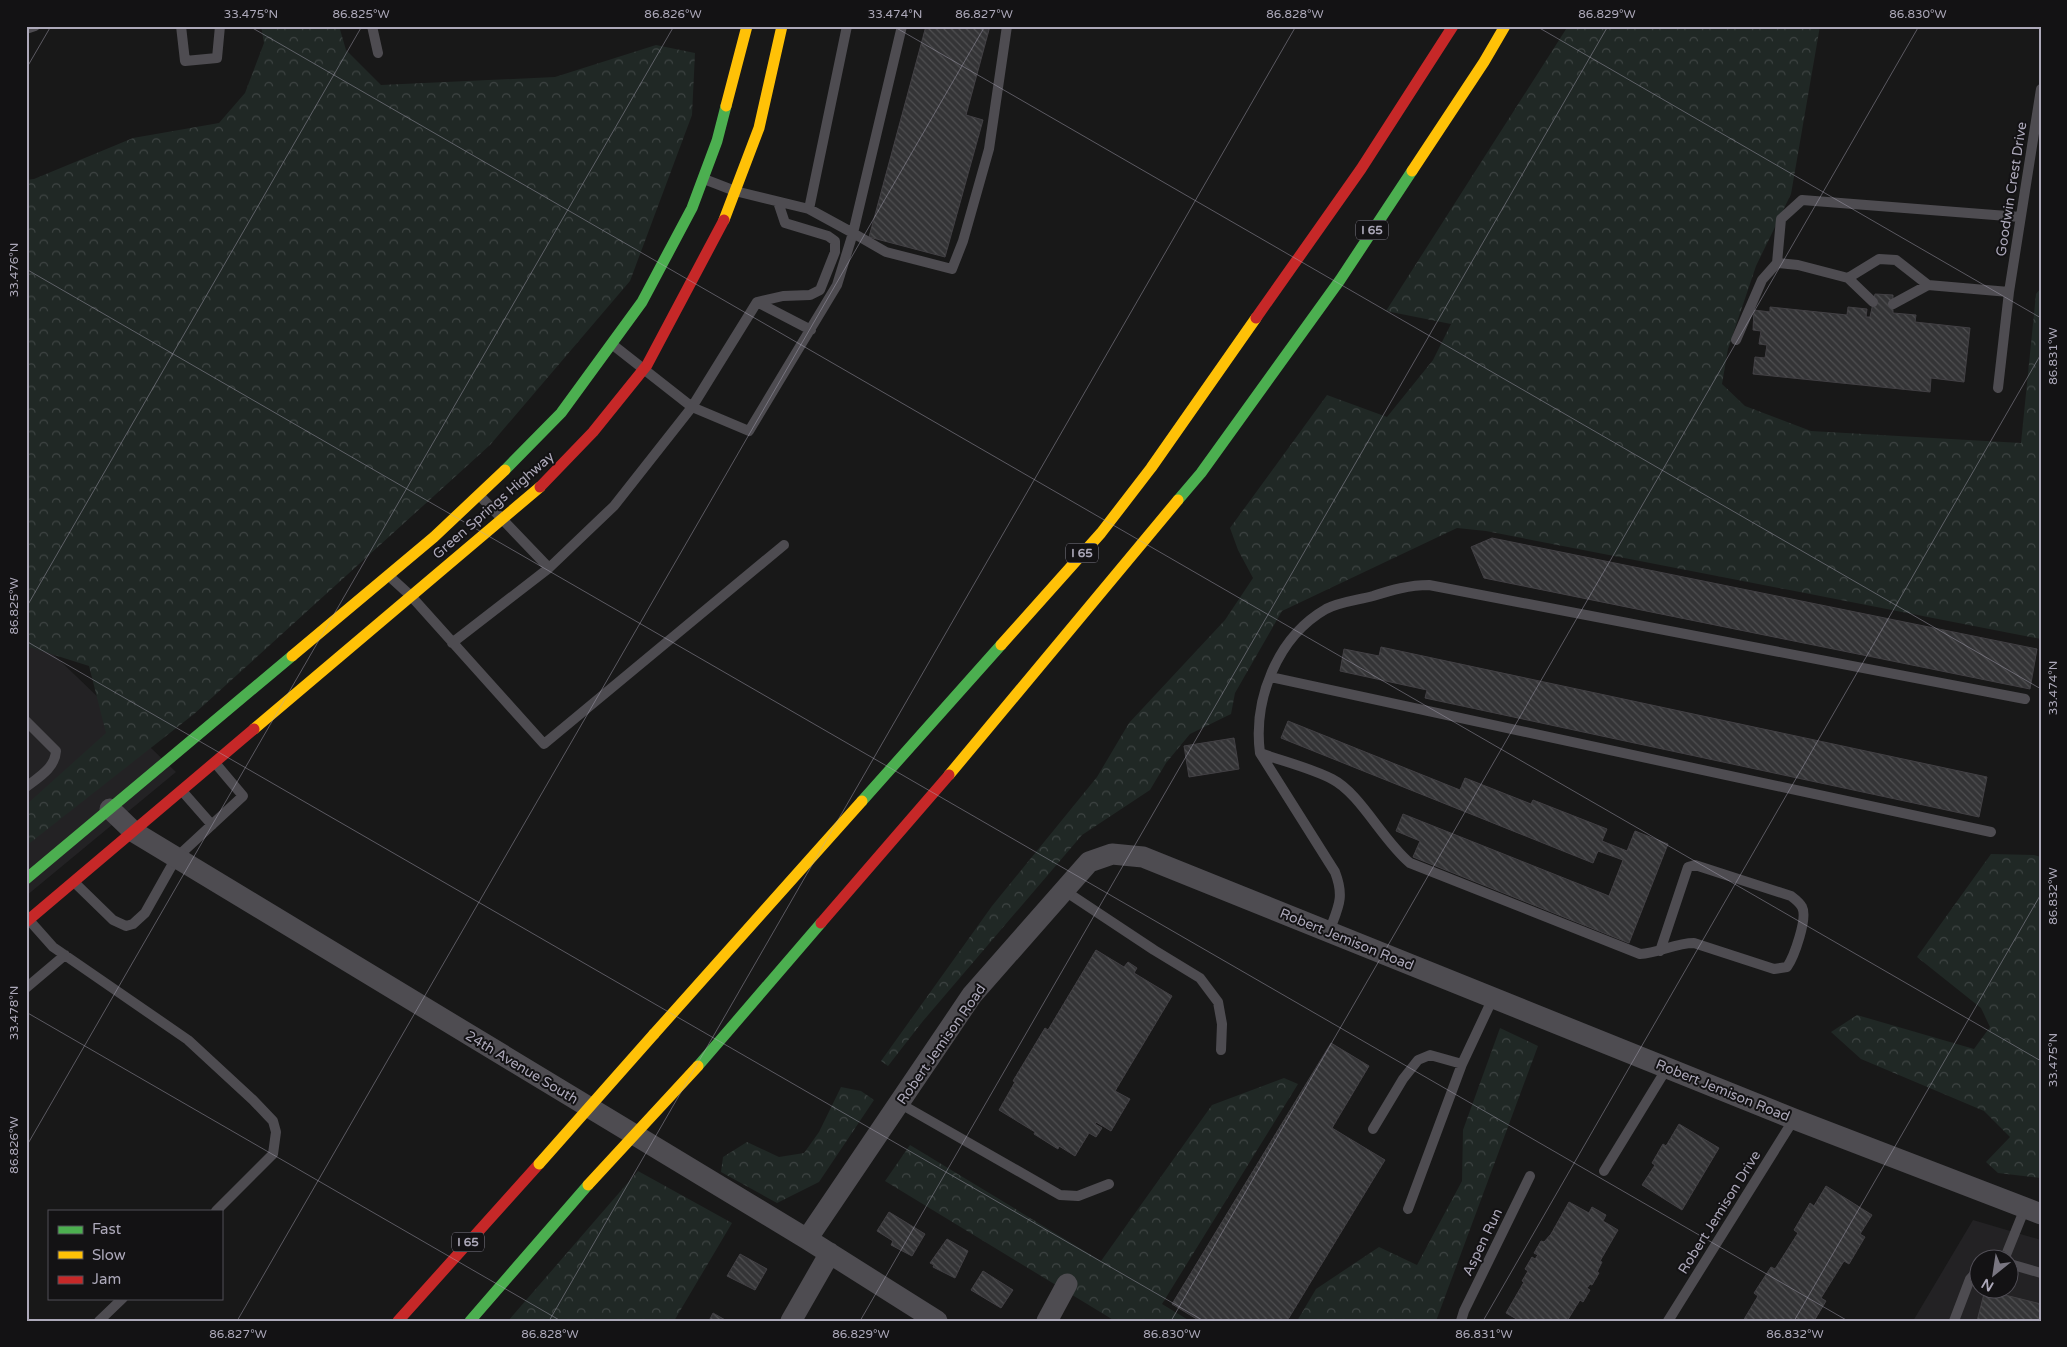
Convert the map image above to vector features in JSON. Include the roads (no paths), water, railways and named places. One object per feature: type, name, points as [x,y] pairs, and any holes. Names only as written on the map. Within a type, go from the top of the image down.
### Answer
[{"type":"main road","name":"Green Springs Highway","points":[[26,879],[388,576],[480,496],[560,413],[642,302],[692,208],[718,141],[747,26]]},
{"type":"main road","name":"Green Springs Highway","points":[[27,919],[134,832],[502,519],[545,482],[593,432],[643,369],[720,228],[759,128],[782,26]]},
{"type":"main road","name":"I 65","points":[[398,1321],[1101,533],[1156,460],[1360,169],[1453,26]]},
{"type":"main road","name":"I 65","points":[[470,1321],[588,1185],[698,1066],[957,765],[1201,473],[1340,280],[1484,62],[1505,26]]},
{"type":"street","name":"24th Avenue South","points":[[110,809],[134,832],[830,1253],[937,1321]]},
{"type":"street","name":"Robert Jemison Road","points":[[807,1239],[972,995],[1089,862],[1112,854],[1143,857],[1794,1119],[2033,1211]]},
{"type":"street","points":[[791,1321],[830,1253]]},
{"type":"street","points":[[1047,1321],[1067,1284]]},
{"type":"lane","points":[[26,30],[35,26]]},
{"type":"lane","points":[[181,26],[185,61],[217,58],[220,26]]},
{"type":"lane","points":[[372,26],[378,53]]},
{"type":"lane","points":[[809,209],[847,26]]},
{"type":"lane","points":[[612,344],[692,407],[749,430],[837,285],[853,233],[902,26]]},
{"type":"lane","points":[[703,178],[735,191],[809,209],[886,252],[952,269],[963,241],[990,149],[1007,26]]},
{"type":"lane","name":"Goodwin Crest Drive","points":[[1998,388],[2009,292],[2041,89]]},
{"type":"lane","points":[[1736,340],[1762,280],[1777,263],[1781,219],[1802,200],[2020,218]]},
{"type":"lane","points":[[452,643],[549,568],[614,506],[692,407],[756,302],[784,296],[810,295],[820,290],[835,252],[834,241],[828,236],[785,223],[778,202]]},
{"type":"lane","points":[[1848,278],[1879,259],[1896,260],[1928,285],[2009,292]]},
{"type":"lane","points":[[1777,263],[1798,265],[1848,278],[1874,302]]},
{"type":"lane","points":[[1893,304],[1928,285]]},
{"type":"lane","points":[[756,302],[811,330]]},
{"type":"lane","points":[[480,496],[549,568]]},
{"type":"lane","points":[[388,576],[411,596],[544,744],[784,545]]},
{"type":"lane","points":[[1329,932],[1340,899],[1340,887],[1334,872],[1260,753],[1257,734],[1262,702],[1270,677],[1285,646],[1306,623],[1327,608],[1412,585],[1429,586],[2025,699]]},
{"type":"lane","points":[[1270,677],[1990,832]]},
{"type":"lane","points":[[26,721],[56,751],[56,758],[51,767],[26,788]]},
{"type":"lane","points":[[1260,753],[1333,779],[1351,794],[1399,854],[1410,863],[1640,954],[1660,951],[1681,943],[1694,943],[1774,969],[1787,967],[1793,959],[1804,916],[1802,906],[1792,896],[1695,865],[1688,867],[1660,951]]},
{"type":"lane","points":[[74,882],[113,920],[126,926],[133,924],[145,913],[176,858],[243,796],[215,762]]},
{"type":"lane","points":[[182,791],[212,824]]},
{"type":"lane","points":[[1065,890],[1154,950],[1200,978],[1218,1002],[1222,1024],[1221,1050]]},
{"type":"lane","points":[[27,919],[53,947],[188,1040],[273,1121],[276,1132],[273,1154],[217,1210]]},
{"type":"lane","points":[[26,988],[65,955]]},
{"type":"lane","points":[[1408,1209],[1462,1064],[1493,998]]},
{"type":"lane","points":[[1373,1129],[1403,1079],[1418,1060],[1430,1055],[1462,1064]]},
{"type":"lane","points":[[1604,1171],[1667,1068]]},
{"type":"lane","points":[[899,1103],[1060,1195],[1078,1196],[1109,1184]]},
{"type":"lane","name":"Robert Jemison Drive","points":[[1668,1321],[1794,1119]]},
{"type":"lane","name":"Aspen Run","points":[[1461,1321],[1464,1311],[1530,1176]]},
{"type":"lane","points":[[2010,1250],[2033,1211]]},
{"type":"lane","points":[[2020,1267],[2041,1272]]},
{"type":"lane","points":[[1954,1321],[1970,1279]]},
{"type":"lane","points":[[99,1321],[121,1300]]}]
